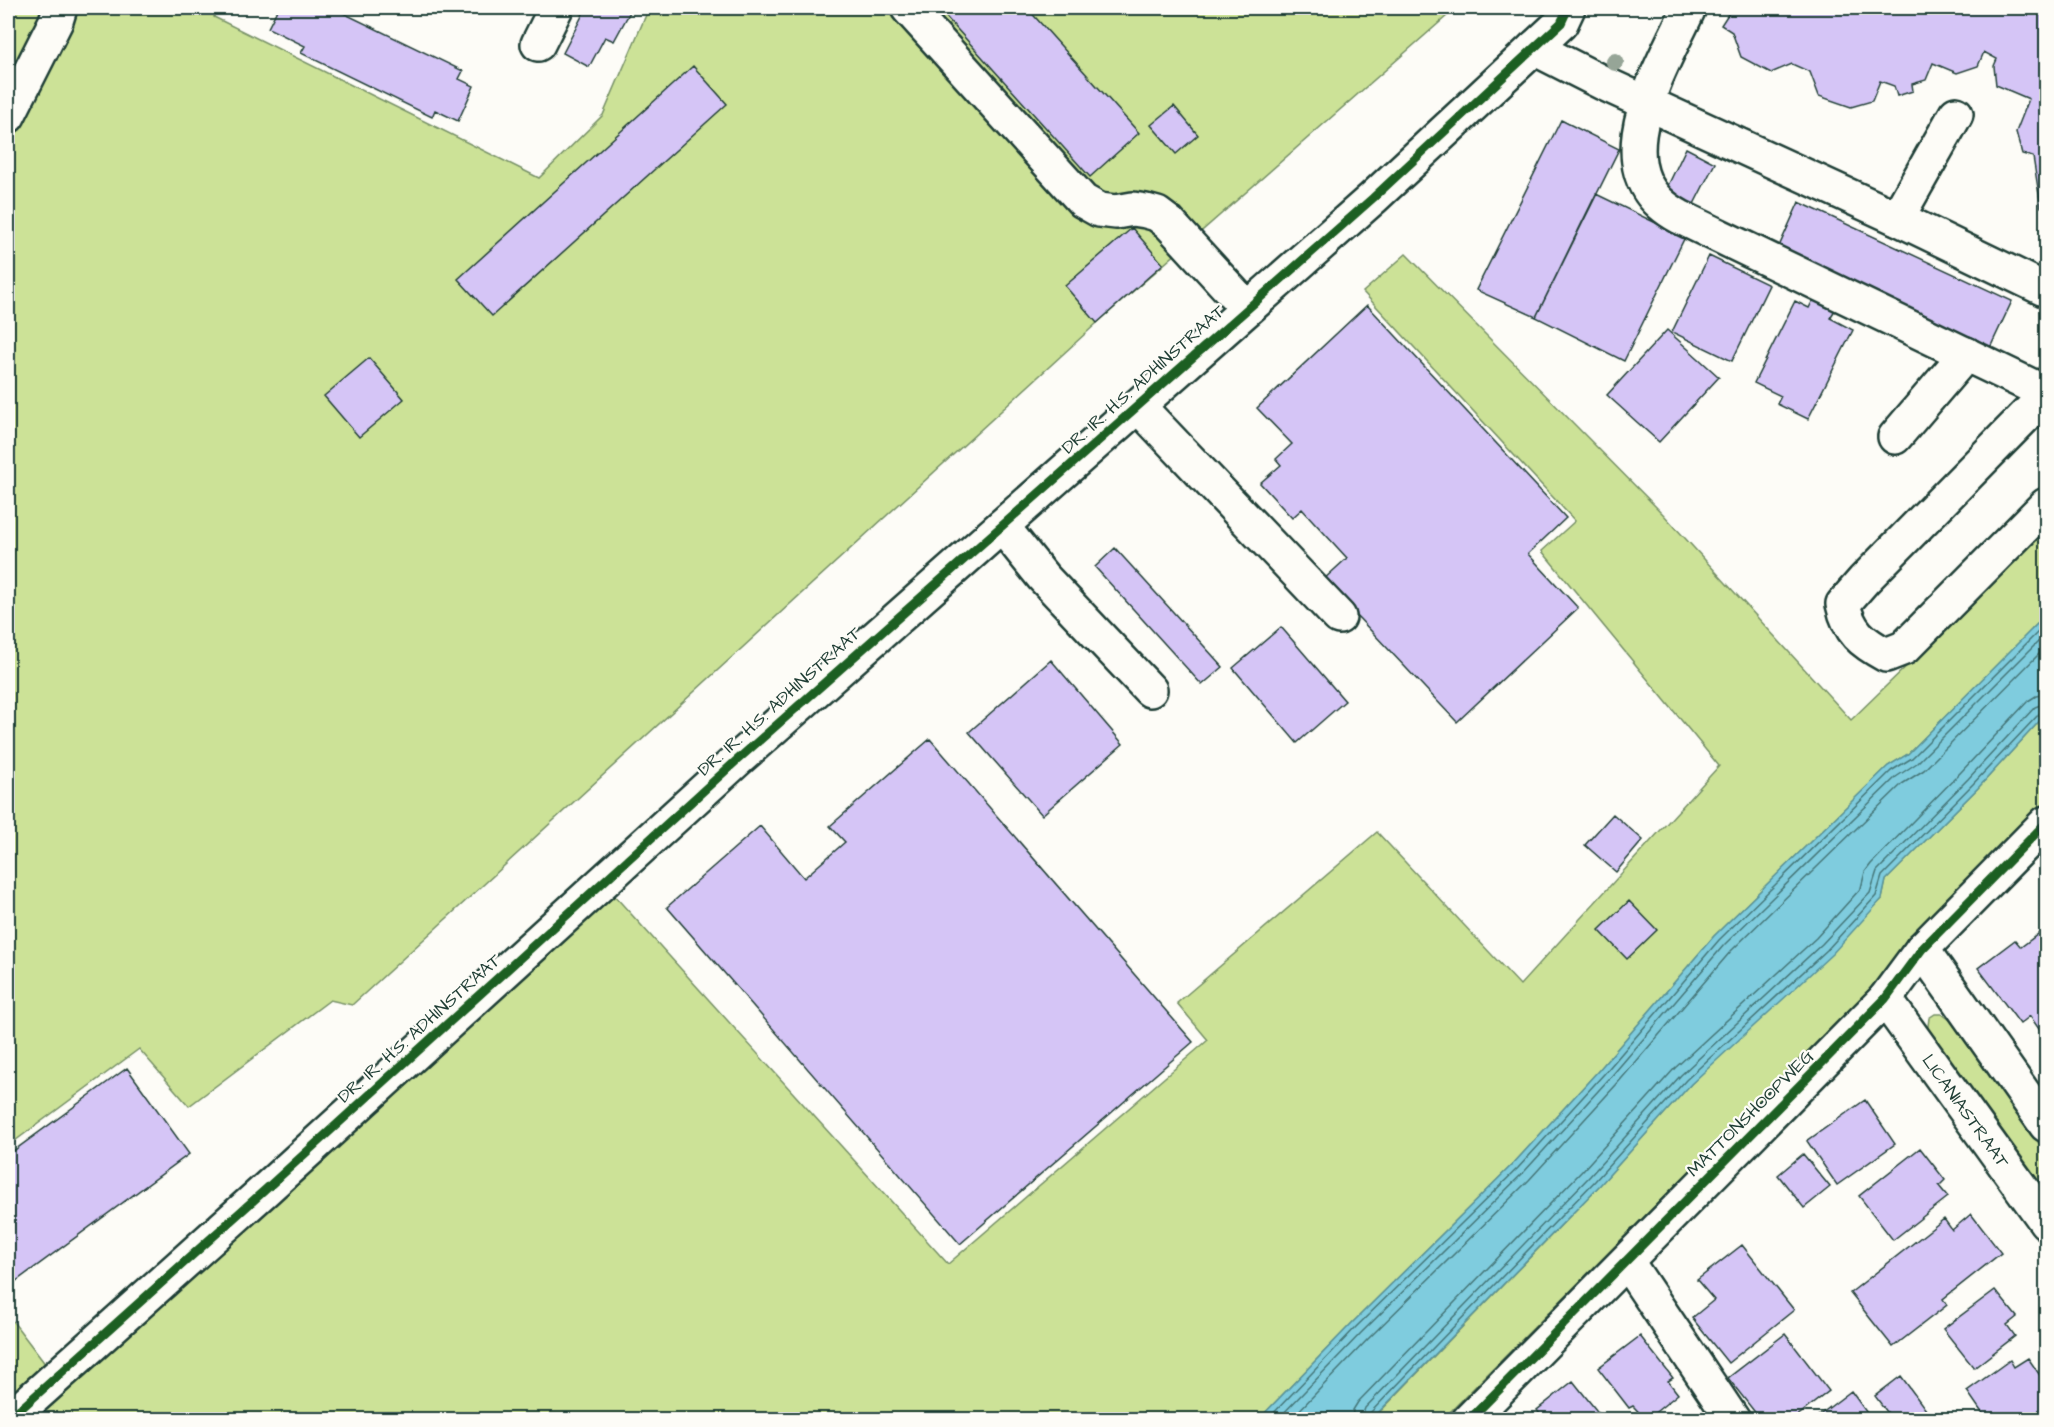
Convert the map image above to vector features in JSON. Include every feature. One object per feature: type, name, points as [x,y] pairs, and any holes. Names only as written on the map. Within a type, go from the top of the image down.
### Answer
[{"type":"street","points":[[8,116],[56,21],[60,8]]},
{"type":"street","points":[[538,44],[556,8]]},
{"type":"street","points":[[908,8],[1083,201],[1099,210],[1116,212],[1133,208],[1157,214],[1169,223],[1247,308]]},
{"type":"street","name":"DR. IR. H.S. ADHINSTRAAT","points":[[8,1417],[24,1406],[266,1190],[736,761],[1373,198],[1561,23],[1568,8]]},
{"type":"street","points":[[1689,8],[1646,102],[1638,147],[1638,164],[1642,181],[1664,209],[2046,394],[1843,604],[1847,622],[1866,644],[1886,655],[1904,648],[2046,505]]},
{"type":"street","points":[[1534,48],[2046,290]]},
{"type":"street","points":[[1897,218],[1956,114]]},
{"type":"street","points":[[1895,437],[1966,354]]},
{"type":"street","points":[[1138,406],[1339,617]]},
{"type":"street","points":[[1002,526],[1043,577],[1150,690]]},
{"type":"street","name":"MATTONSHOOPWEG","points":[[1469,1419],[1885,999],[1922,949],[2044,833]]},
{"type":"street","points":[[1922,949],[2046,1123]]},
{"type":"street","name":"LICANIASTRAAT","points":[[1885,999],[2046,1222]]},
{"type":"street","points":[[1627,1262],[1733,1419]]},
{"type":"green space","points":[[8,8],[51,8],[8,96]]},
{"type":"green space","points":[[71,8],[217,8],[214,17],[539,178],[603,115],[649,8],[1456,8],[1097,323],[352,1005],[330,1000],[189,1106],[139,1049],[8,1146],[8,150]]},
{"type":"green space","points":[[1406,254],[1663,514],[1851,720],[2046,531],[2046,615],[1908,754],[1888,766],[1714,936],[1599,1070],[1513,1164],[1352,1323],[1259,1419],[117,1420],[116,1417],[113,1420],[35,1420],[36,1411],[613,894],[948,1264],[1208,1040],[1177,1003],[1377,832],[1520,985],[1719,766],[1542,551],[1575,521],[1363,292]]},
{"type":"green space","points":[[2046,714],[2046,803],[1867,993],[1443,1419],[1372,1420],[1600,1185],[1691,1084],[1882,899],[1886,880],[1978,788]]},
{"type":"green space","points":[[1935,1014],[1942,1014],[1950,1020],[2046,1153],[2046,1194],[1929,1034],[1929,1018]]},
{"type":"green space","points":[[8,1315],[46,1365],[27,1384],[8,1398]]},
{"type":"water","points":[[2046,615],[2046,714],[1978,788],[1886,880],[1882,899],[1832,954],[1691,1084],[1600,1185],[1372,1419],[1259,1419],[1352,1323],[1513,1164],[1599,1070],[1714,936],[1888,766],[1908,754]]},
{"type":"building","points":[[278,8],[333,8],[463,71],[459,79],[474,86],[458,121],[435,110],[432,117],[301,53],[305,46],[268,28]]},
{"type":"building","points":[[573,8],[632,8],[614,41],[605,37],[589,67],[563,53],[583,14]]},
{"type":"building","points":[[938,8],[1027,8],[1139,133],[1090,177]]},
{"type":"building","points":[[1732,8],[2046,8],[2046,209],[2041,207],[2033,157],[2022,154],[2016,132],[2029,99],[1996,85],[1994,66],[1997,59],[1984,52],[1978,66],[1957,73],[1933,63],[1926,80],[1912,84],[1913,91],[1897,96],[1894,86],[1880,81],[1872,101],[1851,107],[1819,96],[1810,72],[1792,64],[1771,73],[1741,57],[1732,32],[1721,25]]},
{"type":"building","points":[[693,66],[727,104],[492,316],[458,279]]},
{"type":"building","points":[[1174,106],[1198,135],[1176,154],[1151,125]]},
{"type":"building","points":[[1561,120],[1619,149],[1536,317],[1476,290]]},
{"type":"building","points":[[1686,148],[1715,163],[1692,208],[1664,194]]},
{"type":"building","points":[[1596,194],[1685,237],[1624,361],[1536,317]]},
{"type":"building","points":[[1799,202],[2012,301],[1989,350],[1777,251]]},
{"type":"building","points":[[1132,228],[1163,264],[1097,323],[1065,286]]},
{"type":"building","points":[[1709,256],[1769,285],[1732,361],[1672,332]]},
{"type":"building","points":[[1813,300],[1835,310],[1830,318],[1853,330],[1808,419],[1777,404],[1781,396],[1754,383],[1795,301],[1809,308]]},
{"type":"building","points":[[1367,305],[1566,518],[1528,554],[1578,608],[1457,722],[1323,580],[1347,558],[1302,509],[1292,518],[1260,483],[1281,465],[1276,459],[1292,444],[1257,408]]},
{"type":"building","points":[[1667,330],[1719,377],[1659,442],[1607,395]]},
{"type":"building","points":[[2046,352],[2046,379],[2036,373]]},
{"type":"building","points":[[369,358],[404,399],[359,437],[324,396]]},
{"type":"building","points":[[1115,548],[1223,667],[1202,685],[1095,567]]},
{"type":"building","points":[[1281,627],[1345,701],[1297,743],[1233,668]]},
{"type":"building","points":[[1051,660],[1123,744],[1042,815],[969,732]]},
{"type":"building","points":[[930,739],[1193,1042],[960,1244],[667,907],[760,826],[804,878],[845,842],[830,826]]},
{"type":"building","points":[[1613,814],[1643,840],[1616,872],[1585,845]]},
{"type":"building","points":[[1629,901],[1657,930],[1627,959],[1599,930]]},
{"type":"building","points":[[2046,928],[2046,1039],[2030,1016],[2020,1024],[1978,968],[2015,940],[2021,947]]},
{"type":"building","points":[[127,1068],[189,1154],[8,1287],[8,1155]]},
{"type":"building","points":[[1865,1100],[1895,1144],[1837,1185],[1807,1141]]},
{"type":"building","points":[[1920,1148],[1945,1180],[1939,1186],[1948,1197],[1893,1240],[1859,1196]]},
{"type":"building","points":[[1803,1154],[1830,1187],[1804,1208],[1778,1175]]},
{"type":"building","points":[[1971,1214],[2001,1253],[1943,1299],[1947,1305],[1893,1347],[1850,1293],[1944,1219],[1952,1230]]},
{"type":"building","points":[[1742,1245],[1794,1310],[1728,1363],[1692,1318],[1714,1300],[1697,1280]]},
{"type":"building","points":[[1995,1290],[2017,1317],[2007,1325],[2015,1336],[1974,1368],[1943,1329]]},
{"type":"building","points":[[1785,1334],[1829,1391],[1792,1420],[1761,1420],[1728,1378]]},
{"type":"building","points":[[1640,1336],[1673,1378],[1668,1381],[1678,1394],[1646,1420],[1633,1406],[1629,1408],[1598,1368]]},
{"type":"building","points":[[2028,1358],[2046,1384],[2046,1410],[2034,1420],[1987,1420],[1967,1391],[2010,1360],[2014,1367]]},
{"type":"building","points":[[1901,1376],[1929,1414],[1921,1420],[1893,1420],[1875,1396]]},
{"type":"building","points":[[1573,1381],[1604,1420],[1544,1420],[1537,1410]]},
{"type":"building","points":[[1851,1391],[1872,1420],[1813,1420]]},
{"type":"cycle path","points":[[8,1417],[24,1406],[265,1190],[736,761],[1373,198],[1561,23],[1568,8]]},
{"type":"cycle path","points":[[1469,1420],[1885,999],[1922,949],[2046,823]]}]
